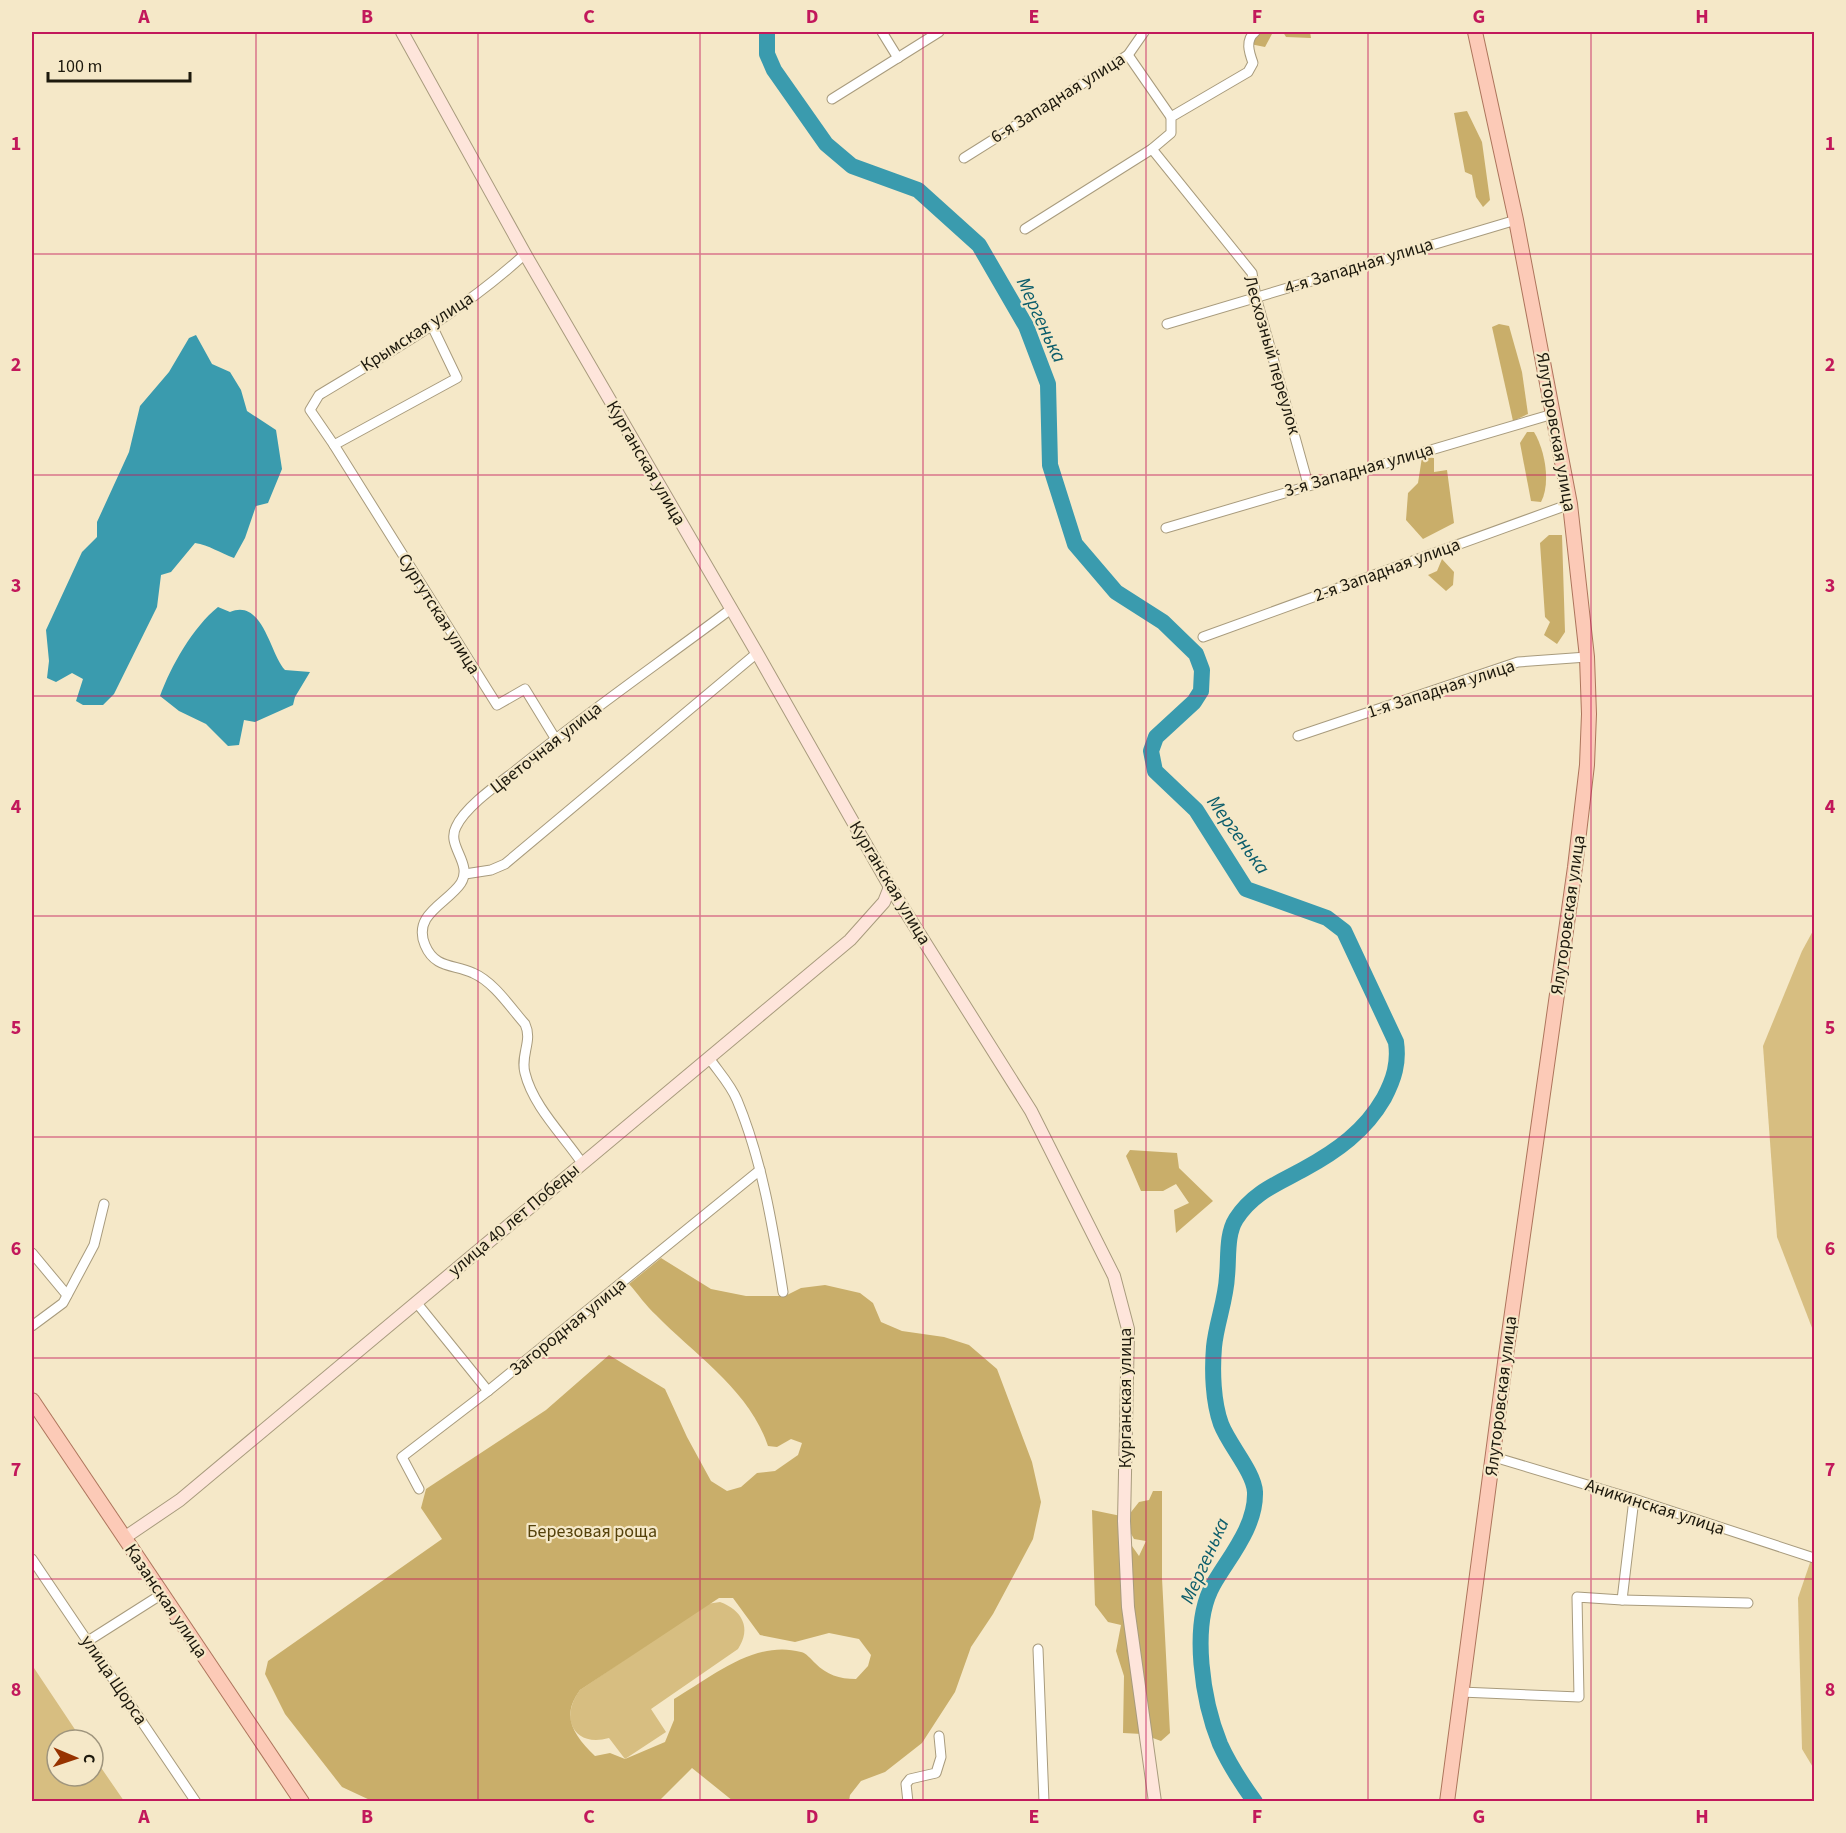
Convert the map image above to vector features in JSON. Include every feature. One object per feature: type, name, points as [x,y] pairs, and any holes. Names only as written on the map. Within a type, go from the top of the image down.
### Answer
[{"type":"main road","name":"Курганская улица","points":[[402,32],[525,254],[890,887],[1031,1111],[1114,1276],[1128,1329],[1124,1521],[1128,1606],[1155,1802]]},
{"type":"main road","name":"Ялуторовская улица","points":[[1447,1802],[1582,809],[1589,714],[1587,657],[1570,504],[1516,220],[1475,32]]},
{"type":"main road","name":"улица 40 лет Победы","points":[[124,1538],[187,1494],[850,940],[884,902],[890,887]]},
{"type":"main road","name":"Казанская улица","points":[[32,1400],[302,1802]]},
{"type":"street","points":[[882,32],[898,58]]},
{"type":"street","points":[[832,99],[939,32]]},
{"type":"street","name":"6-я Западная улица","points":[[964,158],[1128,55],[1144,32]]},
{"type":"street","points":[[1171,117],[1248,72],[1253,63],[1248,47],[1250,36],[1255,32]]},
{"type":"street","points":[[1025,229],[1152,149],[1171,133],[1171,117],[1128,55]]},
{"type":"street","name":"Лесхозный переулок","points":[[1152,149],[1252,273],[1256,297],[1308,484]]},
{"type":"street","name":"4-я Западная улица","points":[[1167,324],[1516,220]]},
{"type":"street","name":"Крымская улица","points":[[334,445],[310,410],[319,395],[432,326],[502,275],[525,254]]},
{"type":"street","points":[[334,445],[458,378],[432,326]]},
{"type":"street","name":"3-я Западная улица","points":[[1166,528],[1308,484],[1553,414]]},
{"type":"street","name":"Сургутская улица","points":[[334,445],[375,514],[431,596],[443,623],[497,705],[525,689],[555,738]]},
{"type":"street","name":"2-я Западная улица","points":[[1203,637],[1570,504]]},
{"type":"street","name":"Цветочная улица","points":[[465,874],[464,862],[454,842],[455,827],[480,800],[555,738],[731,609]]},
{"type":"street","points":[[582,1163],[532,1094],[522,1064],[529,1032],[525,1024],[486,981],[464,969],[444,966],[437,962],[426,946],[422,933],[425,920],[435,907],[460,885],[465,874],[491,870],[505,864],[757,653]]},
{"type":"street","name":"1-я Западная улица","points":[[1298,736],[1518,662],[1587,657]]},
{"type":"street","points":[[709,1058],[737,1098],[760,1170],[775,1237],[783,1292]]},
{"type":"street","name":"Загородная улица","points":[[419,1489],[402,1457],[488,1391],[760,1170]]},
{"type":"street","points":[[32,1326],[63,1303],[94,1245],[104,1204]]},
{"type":"street","points":[[32,1253],[67,1295]]},
{"type":"street","points":[[416,1302],[488,1391]]},
{"type":"street","name":"Аникинская улица","points":[[1494,1457],[1634,1499],[1815,1558]]},
{"type":"street","points":[[1622,1600],[1634,1499]]},
{"type":"street","name":"улица Щорса","points":[[32,1559],[196,1802]]},
{"type":"street","points":[[88,1641],[162,1594]]},
{"type":"street","points":[[1461,1692],[1579,1697],[1577,1597],[1748,1603]]},
{"type":"street","points":[[1038,1649],[1044,1802]]},
{"type":"street","points":[[908,1802],[906,1784],[910,1779],[936,1773],[940,1767],[939,1736]]},
{"type":"shaded area","points":[[1814,929],[1814,1333],[1777,1237],[1763,1046],[1802,951]]},
{"type":"shaded area","points":[[1814,1551],[1814,1769],[1802,1749],[1798,1598]]},
{"type":"shaded area","points":[[720,1602],[728,1605],[739,1615],[744,1627],[742,1641],[738,1649],[651,1709],[666,1732],[625,1759],[609,1738],[587,1739],[579,1735],[571,1720],[571,1711],[580,1690],[707,1604]]},
{"type":"shaded area","points":[[32,1665],[74,1728],[45,1728],[45,1788],[105,1788],[105,1773],[124,1801],[32,1801]]},
{"type":"green space","points":[[1246,32],[1273,32],[1265,47],[1250,44]]},
{"type":"green space","points":[[1283,32],[1310,32],[1311,38],[1286,37]]},
{"type":"green space","points":[[1467,111],[1482,142],[1490,200],[1483,207],[1476,197],[1472,175],[1465,172],[1454,113]]},
{"type":"green space","points":[[1499,324],[1509,326],[1522,372],[1528,414],[1513,421],[1492,327]]},
{"type":"green space","points":[[1527,432],[1534,432],[1544,457],[1546,486],[1541,502],[1531,501],[1520,443]]},
{"type":"green space","points":[[1422,457],[1434,458],[1434,472],[1447,470],[1454,523],[1423,539],[1406,520],[1408,493],[1418,483]]},
{"type":"green space","points":[[1549,535],[1562,535],[1565,632],[1557,644],[1544,635],[1550,622],[1545,617],[1540,543]]},
{"type":"green space","points":[[1442,559],[1454,572],[1453,585],[1446,591],[1428,575],[1437,571]]},
{"type":"green space","points":[[1130,1150],[1177,1153],[1179,1168],[1213,1201],[1176,1233],[1174,1210],[1189,1203],[1176,1184],[1163,1191],[1141,1191],[1126,1156]]},
{"type":"green space","name":"Березовая роща","points":[[661,1258],[711,1289],[746,1296],[785,1296],[801,1288],[825,1285],[860,1293],[873,1303],[881,1322],[902,1331],[944,1337],[969,1345],[997,1369],[1032,1462],[1041,1502],[1033,1539],[993,1614],[971,1647],[955,1692],[922,1743],[885,1772],[861,1781],[850,1795],[849,1801],[733,1801],[692,1768],[659,1801],[372,1801],[342,1787],[285,1714],[265,1674],[268,1661],[442,1539],[421,1508],[426,1489],[546,1410],[609,1355],[665,1389],[711,1481],[727,1491],[741,1487],[757,1473],[775,1471],[798,1455],[802,1443],[791,1439],[777,1447],[768,1446],[760,1426],[735,1391],[652,1311],[629,1284]],"holes":[[[719,1598],[733,1598],[760,1635],[795,1642],[829,1633],[859,1639],[871,1655],[868,1666],[856,1679],[850,1679],[829,1673],[801,1652],[784,1649],[750,1656],[718,1671],[674,1699],[674,1720],[665,1742],[625,1759],[610,1753],[595,1756],[581,1741],[570,1717],[574,1700],[580,1690]]]},
{"type":"green space","points":[[1153,1491],[1162,1491],[1162,1578],[1170,1733],[1161,1741],[1142,1734],[1123,1733],[1124,1676],[1116,1651],[1121,1625],[1108,1622],[1095,1605],[1092,1510],[1121,1516],[1120,1529],[1139,1556],[1146,1541],[1134,1539],[1124,1521],[1139,1502],[1149,1500]]},
{"type":"water","points":[[196,335],[212,364],[230,372],[241,390],[247,411],[276,430],[282,469],[268,503],[256,506],[245,538],[234,558],[195,543],[171,572],[161,575],[157,607],[114,694],[103,705],[83,705],[76,701],[83,679],[72,673],[56,682],[47,678],[49,661],[46,630],[82,552],[97,537],[97,522],[129,452],[140,406],[169,372],[189,338]]},
{"type":"water","points":[[218,607],[230,612],[241,610],[250,613],[258,620],[285,670],[310,672],[295,697],[293,705],[255,722],[244,720],[239,745],[228,746],[206,724],[179,711],[160,696],[184,648],[200,625]]},
{"type":"waterway","name":"Мергенька","points":[[767,32],[767,54],[774,70],[826,144],[852,166],[918,190],[979,245],[1026,326],[1048,384],[1050,465],[1075,544],[1116,592],[1163,622],[1196,654],[1202,670],[1201,691],[1194,702],[1156,737],[1151,751],[1155,771],[1196,810],[1246,889],[1327,918],[1344,931],[1396,1042],[1397,1057],[1393,1077],[1384,1098],[1368,1120],[1328,1155],[1258,1195],[1236,1219],[1229,1239],[1226,1285],[1214,1347],[1215,1396],[1221,1424],[1246,1467],[1255,1492],[1254,1505],[1246,1529],[1213,1585],[1206,1602],[1202,1621],[1201,1664],[1208,1707],[1220,1744],[1236,1774],[1255,1802]]}]
